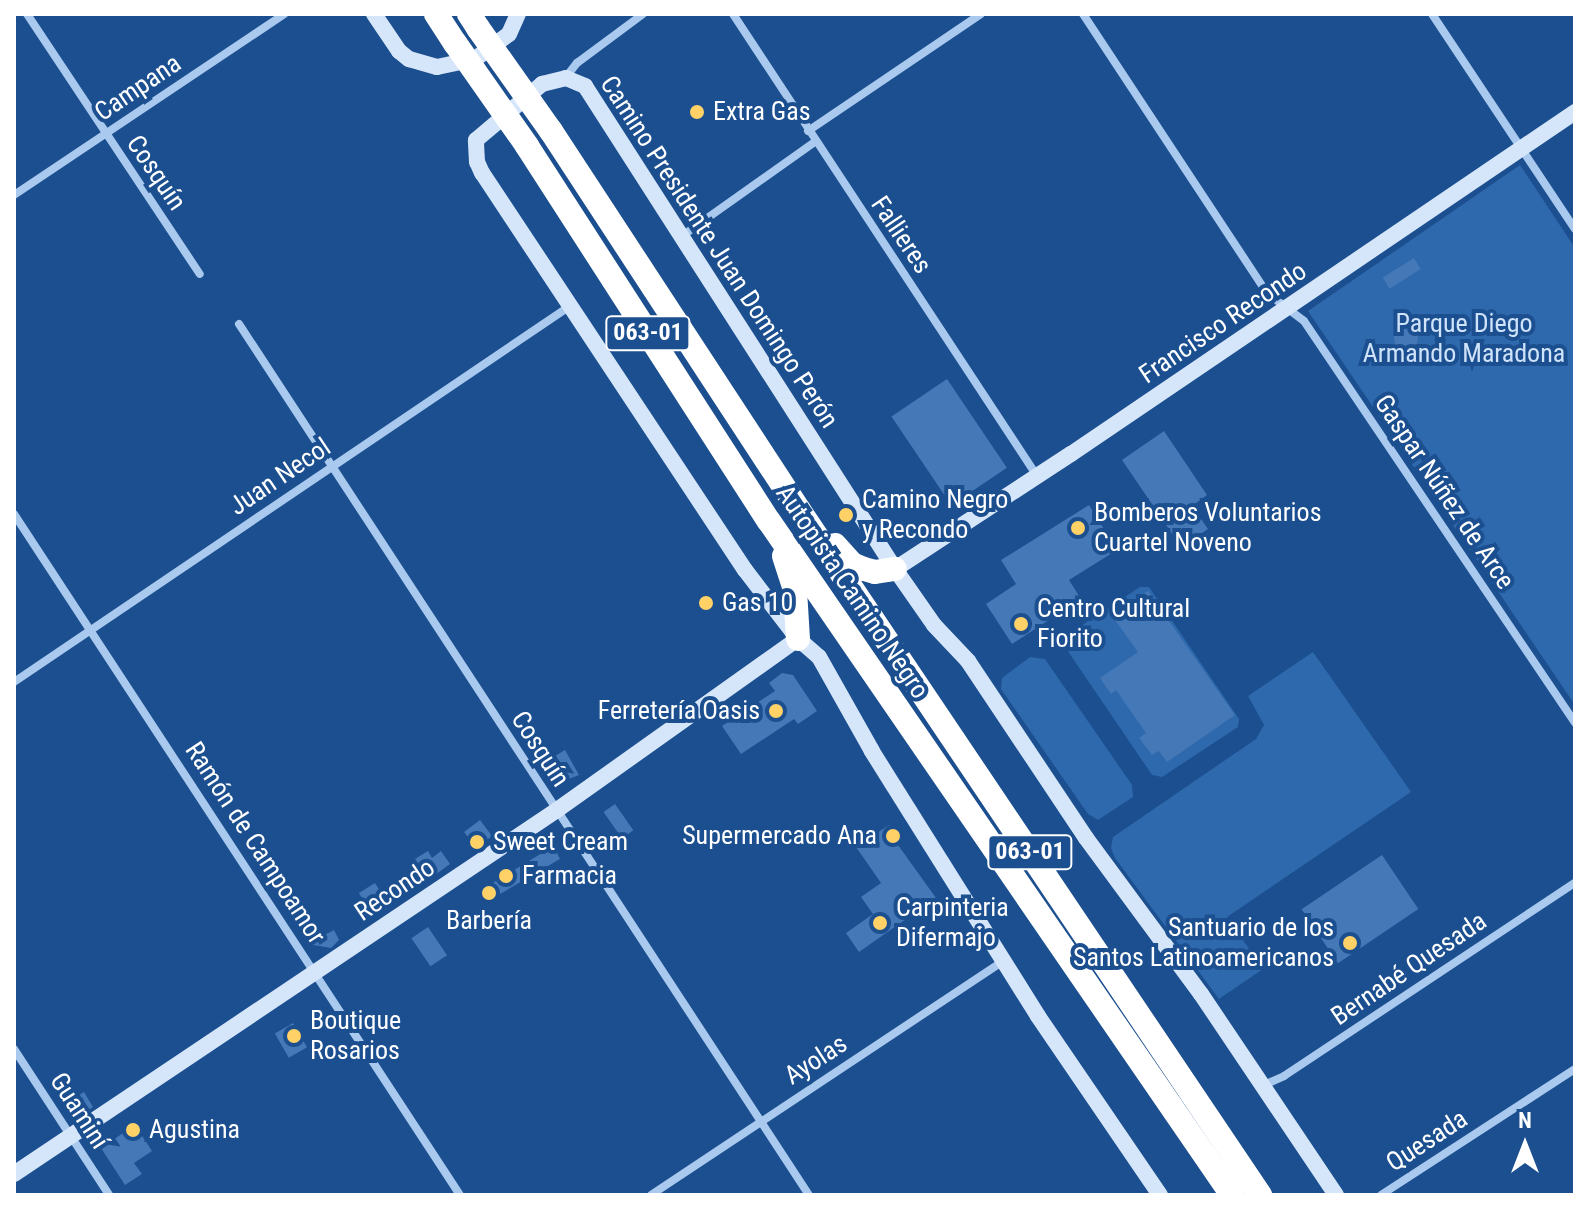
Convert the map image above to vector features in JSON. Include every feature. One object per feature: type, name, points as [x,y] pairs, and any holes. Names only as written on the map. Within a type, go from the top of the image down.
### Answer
[{"type":"highway","name":"Autopista Camino Negro","points":[[436,14],[527,146],[769,521],[1232,1195]]},
{"type":"highway","name":"Autopista Camino Negro","points":[[473,21],[551,131],[799,510],[1260,1195]]},
{"type":"highway","points":[[799,510],[852,564],[875,572],[895,569]]},
{"type":"highway","points":[[769,521],[795,590],[798,639]]},
{"type":"street","name":"Cosquín","points":[[27,14],[200,274]]},
{"type":"street","name":"Campana","points":[[14,195],[284,14]]},
{"type":"street","points":[[374,14],[399,51],[409,59],[437,67],[475,59],[509,34],[518,14]]},
{"type":"street","points":[[566,78],[577,63],[643,14]]},
{"type":"street","name":"Fallieres","points":[[733,14],[1038,477]]},
{"type":"street","points":[[808,131],[981,14]]},
{"type":"street","name":"Gaspar Núñez de Arce","points":[[1083,14],[1267,293],[1304,321],[1575,723]]},
{"type":"street","points":[[1432,14],[1575,229]]},
{"type":"street","name":"Camino Presidente Juan Domingo Perón","points":[[1160,1195],[1038,1016],[872,751],[819,657],[798,639],[745,570],[482,173],[475,151],[481,134],[542,84],[566,78],[585,86],[895,569],[934,625],[968,661],[1086,838],[1264,1085],[1336,1195]]},
{"type":"street","name":"Francisco Recondo","points":[[895,569],[1038,477],[1575,112]]},
{"type":"street","points":[[682,236],[815,142]]},
{"type":"street","name":"Juan Necol","points":[[14,682],[570,306]]},
{"type":"street","name":"Cosquín","points":[[239,324],[809,1195]]},
{"type":"street","name":"Ramón de Campoamor","points":[[14,514],[460,1195]]},
{"type":"street","name":"Recondo","points":[[14,1174],[557,810],[798,639]]},
{"type":"street","name":"Bernabé Quesada","points":[[1264,1085],[1284,1076],[1575,883]]},
{"type":"street","name":"Ayolas","points":[[651,1195],[1005,959]]},
{"type":"street","name":"Guaminí","points":[[14,1049],[109,1195]]},
{"type":"street","name":"Quesada","points":[[1381,1195],[1575,1069]]},
{"type":"green space","name":"Parque Diego Armando Maradona","points":[[1520,165],[1575,248],[1575,705],[1308,311]]},
{"type":"green space","points":[[1140,587],[1149,587],[1239,719],[1238,727],[1162,777],[1152,775],[1063,644],[1064,637]]},
{"type":"green space","points":[[1313,652],[1411,792],[1227,917],[1263,969],[1219,999],[1115,858],[1111,848],[1113,837],[1256,739],[1264,725],[1248,696]]},
{"type":"green space","points":[[1030,657],[1045,659],[1132,785],[1133,797],[1098,820],[1088,814],[1001,689],[1002,678]]},
{"type":"building","points":[[1414,258],[1421,269],[1390,289],[1383,278]]},
{"type":"building","points":[[1406,326],[1415,329],[1418,338],[1415,347],[1406,350],[1397,347],[1394,338],[1397,329]]},
{"type":"building","points":[[947,379],[1007,468],[951,505],[891,416]]},
{"type":"building","points":[[1164,431],[1207,495],[1192,506],[1208,529],[1181,547],[1122,460]]},
{"type":"building","points":[[1089,505],[1117,550],[1069,580],[1081,599],[1012,644],[986,604],[1016,584],[1001,560]]},
{"type":"building","points":[[1148,591],[1235,715],[1167,762],[1159,751],[1152,755],[1139,738],[1146,733],[1116,690],[1111,694],[1100,678],[1138,652],[1112,616]]},
{"type":"building","points":[[782,673],[793,675],[817,711],[798,724],[794,719],[741,754],[722,726],[775,691],[769,683]]},
{"type":"building","points":[[565,750],[579,775],[558,783],[545,762]]},
{"type":"building","points":[[615,804],[633,830],[622,838],[604,812]]},
{"type":"building","points":[[480,820],[492,836],[476,848],[464,832]]},
{"type":"building","points":[[889,825],[901,843],[898,845],[936,898],[859,952],[846,933],[873,914],[861,897],[881,883],[856,847]]},
{"type":"building","points":[[547,850],[556,851],[560,859],[488,901],[481,890]]},
{"type":"building","points":[[428,851],[432,858],[441,851],[450,864],[424,883],[410,862]]},
{"type":"building","points":[[1382,855],[1418,909],[1338,963],[1302,909]]},
{"type":"building","points":[[375,883],[390,907],[374,917],[359,893]]},
{"type":"building","points":[[428,927],[447,955],[430,966],[411,938]]},
{"type":"building","points":[[334,930],[339,940],[331,948],[308,944]]},
{"type":"building","points":[[293,1023],[307,1047],[289,1058],[275,1034]]},
{"type":"building","points":[[84,1092],[93,1107],[84,1113],[72,1112],[66,1103]]},
{"type":"building","points":[[135,1125],[152,1151],[134,1163],[142,1174],[125,1185],[101,1148]]},
{"type":"place","name":"Extra Gas","points":[[697,112]]},
{"type":"place","name":"Camino Negro y Recondo","points":[[846,515]]},
{"type":"place","name":"Bomberos Voluntarios Cuartel Noveno","points":[[1078,528]]},
{"type":"place","name":"Gas 10","points":[[706,603]]},
{"type":"place","name":"Centro Cultural Fiorito","points":[[1021,624]]},
{"type":"place","name":"Ferretería Oasis","points":[[776,711]]},
{"type":"place","name":"Supermercado Ana","points":[[893,836]]},
{"type":"place","name":"Sweet Cream","points":[[477,842]]},
{"type":"place","name":"Farmacia","points":[[506,876]]},
{"type":"place","name":"Barbería","points":[[489,893]]},
{"type":"place","name":"Carpinteria Difermajo","points":[[880,923]]},
{"type":"place","name":"Santuario de los Santos Latinoamericanos","points":[[1350,943]]},
{"type":"place","name":"Boutique Rosarios","points":[[294,1036]]},
{"type":"place","name":"Agustina","points":[[133,1130]]}]
